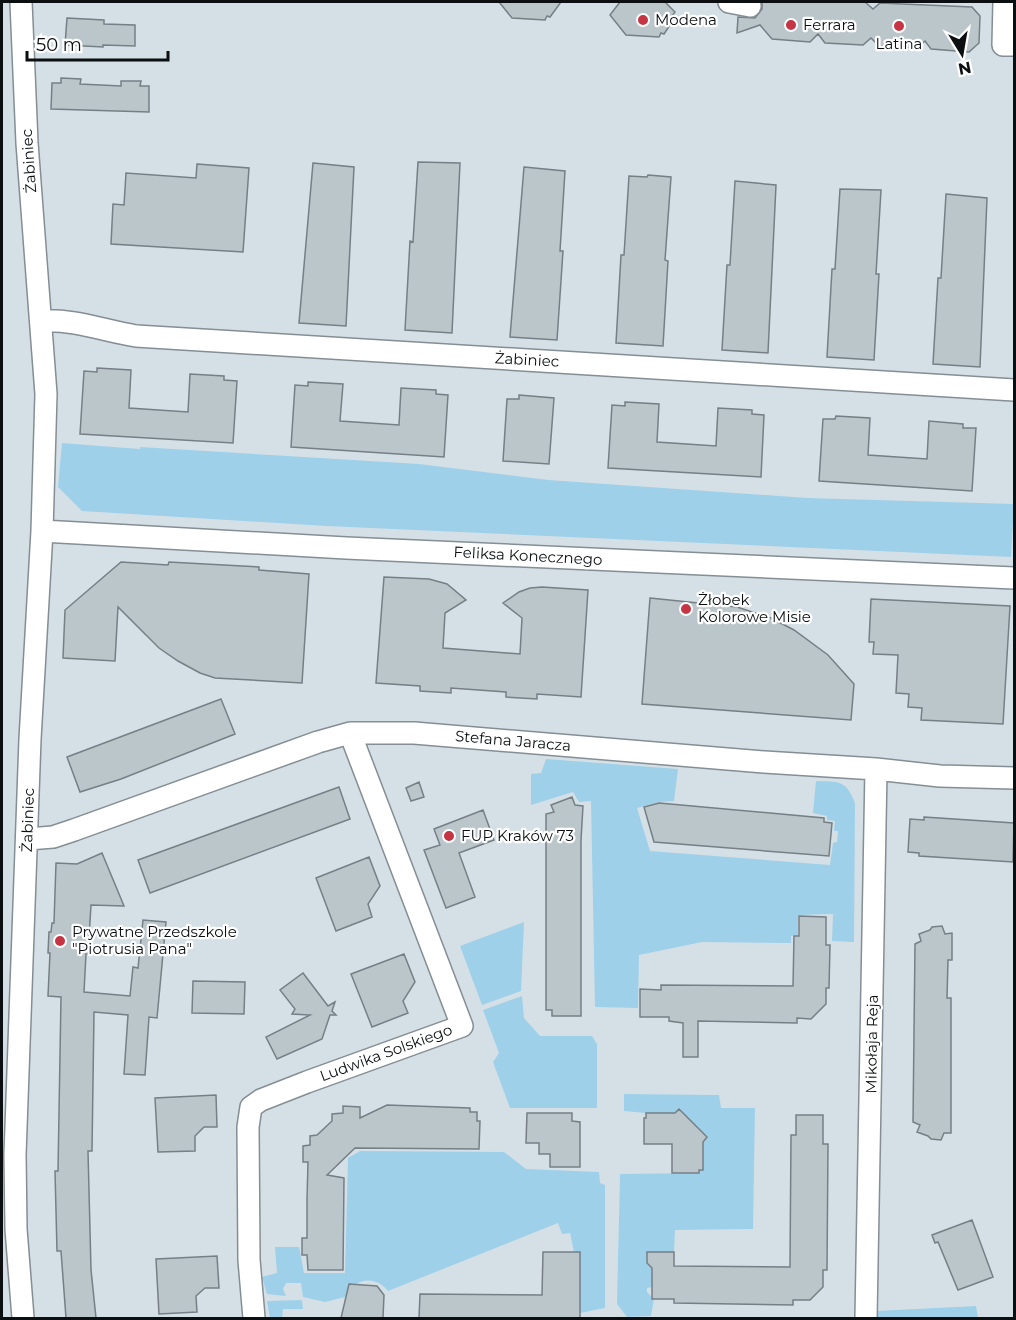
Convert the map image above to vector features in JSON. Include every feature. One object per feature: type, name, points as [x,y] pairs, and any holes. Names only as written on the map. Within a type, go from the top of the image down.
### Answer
[{"type":"street","name":"Żabiniec","points":[[21,2],[27,143],[46,394],[42,531],[30,739],[15,1179],[16,1229],[23,1318]]},
{"type":"street","points":[[729,2],[750,6]]},
{"type":"street","points":[[1004,2],[1003,45],[1014,45]]},
{"type":"street","name":"Żabiniec","points":[[42,321],[76,323],[136,336],[1014,390]]},
{"type":"street","name":"Feliksa Konecznego","points":[[42,531],[329,548],[1014,578]]},
{"type":"street","name":"Stefana Jaracza","points":[[28,839],[64,834],[318,741],[350,733],[414,734],[876,769],[940,776],[1014,778]]},
{"type":"street","name":"Ludwika Solskiego","points":[[254,1318],[249,1260],[248,1127],[251,1107],[261,1100],[307,1082],[462,1026],[350,733]]},
{"type":"street","name":"Mikołaja Reja","points":[[866,1318],[876,769]]},
{"type":"shaded area","points":[[62,443],[419,464],[548,480],[808,498],[1014,504],[1011,557],[326,526],[82,511],[58,487]]},
{"type":"shaded area","points":[[546,759],[678,769],[674,801],[659,802],[637,808],[650,851],[830,865],[833,843],[837,842],[838,831],[834,831],[835,821],[827,820],[827,816],[813,813],[816,781],[840,783],[852,795],[855,803],[854,942],[832,941],[833,914],[798,915],[798,935],[791,936],[791,943],[702,942],[639,955],[638,1008],[595,1007],[591,801],[579,802],[573,792],[531,805],[531,774],[541,773]]},
{"type":"shaded area","points":[[524,922],[521,991],[482,1005],[460,946]]},
{"type":"shaded area","points":[[522,996],[524,1018],[540,1036],[592,1036],[597,1044],[597,1108],[510,1108],[493,1062],[499,1053],[483,1010]]},
{"type":"shaded area","points":[[624,1094],[719,1095],[721,1108],[755,1108],[753,1229],[675,1230],[674,1252],[648,1252],[647,1263],[652,1268],[652,1287],[647,1288],[647,1292],[654,1299],[651,1316],[627,1317],[617,1304],[620,1174],[698,1173],[699,1170],[703,1170],[703,1142],[707,1137],[679,1109],[675,1113],[624,1111]]},
{"type":"shaded area","points":[[360,1151],[504,1152],[526,1169],[599,1172],[600,1183],[605,1185],[605,1308],[580,1313],[580,1252],[574,1252],[570,1233],[562,1234],[558,1223],[388,1291],[377,1282],[365,1281],[354,1286],[345,1297],[325,1302],[303,1297],[301,1283],[286,1283],[283,1289],[286,1296],[267,1294],[262,1277],[277,1273],[275,1247],[299,1247],[304,1273],[345,1273],[348,1158]]},
{"type":"shaded area","points":[[302,1300],[303,1309],[283,1309],[282,1318],[270,1318],[267,1301]]},
{"type":"shaded area","points":[[976,1306],[978,1318],[876,1318],[876,1311]]},
{"type":"building","points":[[499,2],[561,2],[545,20],[512,18]]},
{"type":"building","name":"Modena","points":[[620,2],[665,2],[675,12],[670,19],[672,22],[664,34],[661,33],[659,37],[626,35],[610,15]]},
{"type":"building","points":[[762,2],[865,2],[873,9],[880,3],[972,7],[980,16],[979,43],[969,52],[931,49],[925,41],[916,48],[879,46],[871,38],[863,45],[825,43],[818,34],[810,42],[772,39],[760,25],[737,33],[738,17],[755,18],[762,9]]},
{"type":"building","points":[[67,18],[104,20],[104,24],[135,25],[135,46],[65,45]]},
{"type":"building","points":[[61,78],[81,79],[80,84],[121,86],[121,81],[141,81],[140,86],[149,86],[149,112],[51,109],[52,83],[61,83]]},
{"type":"building","points":[[418,162],[460,163],[452,333],[405,330],[410,241],[413,242]]},
{"type":"building","points":[[313,163],[354,167],[346,326],[299,323]]},
{"type":"building","points":[[197,164],[249,168],[243,252],[111,244],[113,204],[124,205],[126,173],[196,178]]},
{"type":"building","points":[[524,167],[565,171],[557,340],[510,337]]},
{"type":"building","points":[[648,175],[671,177],[665,260],[668,261],[663,346],[616,343],[621,255],[624,255],[629,176],[647,177]]},
{"type":"building","points":[[735,181],[776,185],[768,353],[722,350]]},
{"type":"building","points":[[840,189],[881,190],[874,360],[827,357],[832,269],[835,269]]},
{"type":"building","points":[[946,194],[987,198],[980,367],[933,364]]},
{"type":"building","points":[[97,368],[131,370],[129,408],[188,412],[190,374],[224,376],[224,380],[237,381],[233,443],[80,434],[84,371],[97,372]]},
{"type":"building","points":[[308,382],[343,384],[340,421],[399,425],[401,388],[436,390],[436,394],[448,395],[444,457],[291,447],[295,385],[308,386]]},
{"type":"building","points":[[519,395],[554,398],[549,464],[503,461],[507,399],[519,399]]},
{"type":"building","points":[[625,402],[659,404],[657,442],[716,446],[718,408],[752,410],[752,414],[764,415],[761,477],[608,468],[612,405],[625,406]]},
{"type":"building","points":[[836,416],[870,418],[868,455],[927,459],[929,421],[963,424],[963,428],[976,428],[972,491],[819,481],[823,419],[835,419]]},
{"type":"building","points":[[121,562],[259,567],[259,570],[309,574],[302,683],[215,678],[200,673],[159,648],[118,607],[115,661],[63,658],[65,610]]},
{"type":"building","points":[[384,577],[429,579],[447,584],[466,600],[445,613],[443,648],[520,654],[522,618],[503,603],[519,592],[530,588],[588,590],[581,697],[537,694],[537,699],[506,697],[506,692],[451,688],[451,693],[420,691],[420,686],[376,683]]},
{"type":"building","points":[[650,598],[737,607],[771,618],[794,630],[828,655],[854,684],[851,720],[642,704]]},
{"type":"building","points":[[871,599],[1010,606],[1003,724],[921,720],[922,708],[908,707],[909,694],[896,693],[898,655],[873,654],[874,642],[869,642]]},
{"type":"building","points":[[221,699],[235,734],[121,779],[80,792],[67,757]]},
{"type":"building","points":[[419,782],[424,797],[411,801],[406,788]]},
{"type":"building","points":[[339,787],[350,819],[150,893],[138,860]]},
{"type":"building","points":[[572,797],[575,805],[583,806],[581,1016],[552,1016],[552,1010],[546,1010],[546,814],[554,812],[551,805]]},
{"type":"building","points":[[659,803],[824,818],[824,822],[832,823],[829,856],[654,842],[644,807]]},
{"type":"building","points":[[483,810],[494,840],[459,853],[475,897],[446,908],[424,850],[440,845],[434,829]]},
{"type":"building","points":[[924,817],[1014,823],[1013,862],[919,856],[919,853],[908,852],[910,819],[924,820]]},
{"type":"building","points":[[102,853],[124,906],[91,905],[84,992],[130,996],[133,967],[138,968],[143,920],[166,922],[157,1018],[149,1017],[145,1075],[124,1074],[128,1015],[94,1012],[92,1151],[88,1151],[91,1270],[96,1318],[66,1318],[61,1251],[57,1251],[55,1171],[58,1171],[61,997],[48,996],[49,932],[54,923],[56,863],[77,864]]},
{"type":"building","points":[[369,857],[380,886],[368,904],[372,917],[336,931],[316,878]]},
{"type":"building","points":[[799,916],[826,917],[826,945],[830,945],[829,988],[826,988],[826,1004],[811,1019],[797,1018],[797,1023],[698,1021],[698,1057],[683,1057],[683,1023],[669,1021],[669,1017],[640,1017],[640,989],[661,990],[661,985],[793,986],[794,936],[799,936]]},
{"type":"building","points":[[942,926],[945,934],[952,933],[952,960],[948,960],[947,998],[951,998],[951,1133],[944,1133],[941,1140],[931,1139],[917,1132],[920,1125],[913,1122],[915,944],[921,941],[919,934],[932,927]]},
{"type":"building","points":[[404,954],[415,982],[403,1001],[408,1013],[372,1027],[351,974]]},
{"type":"building","points":[[303,973],[328,1006],[335,1002],[332,1011],[336,1015],[330,1015],[322,1039],[277,1059],[266,1037],[310,1015],[292,1014],[295,1009],[280,990]]},
{"type":"building","points":[[193,981],[245,982],[244,1014],[192,1013]]},
{"type":"building","points":[[216,1095],[217,1127],[204,1127],[195,1136],[195,1151],[158,1152],[155,1098]]},
{"type":"building","points":[[387,1105],[470,1108],[470,1112],[477,1112],[477,1121],[480,1121],[479,1149],[355,1148],[327,1175],[344,1178],[343,1270],[308,1270],[307,1255],[302,1255],[302,1238],[307,1238],[308,1162],[303,1162],[303,1146],[310,1145],[310,1136],[317,1135],[332,1121],[332,1114],[343,1113],[343,1106],[360,1107],[360,1118]]},
{"type":"building","points":[[679,1109],[707,1137],[703,1142],[703,1170],[699,1170],[699,1173],[672,1173],[672,1144],[644,1144],[646,1113],[675,1113]]},
{"type":"building","points":[[527,1113],[572,1113],[572,1121],[580,1122],[580,1167],[550,1167],[550,1154],[539,1154],[539,1143],[526,1143]]},
{"type":"building","points":[[796,1115],[823,1115],[823,1144],[828,1144],[827,1270],[823,1270],[823,1287],[810,1300],[793,1300],[793,1305],[674,1303],[674,1299],[652,1299],[652,1268],[647,1263],[647,1252],[674,1252],[674,1266],[790,1267],[791,1135],[796,1135]]},
{"type":"building","points":[[972,1220],[993,1277],[958,1290],[938,1242],[935,1243],[932,1235]]},
{"type":"building","points":[[543,1252],[580,1252],[580,1318],[419,1318],[420,1294],[542,1295]]},
{"type":"building","points":[[217,1256],[219,1288],[205,1288],[196,1296],[197,1312],[159,1314],[156,1259]]},
{"type":"building","points":[[349,1284],[377,1286],[384,1295],[383,1318],[341,1318]]},
{"type":"place","name":"Modena","points":[[643,20]]},
{"type":"place","name":"Ferrara","points":[[791,25]]},
{"type":"place","name":"Latina","points":[[899,26]]},
{"type":"place","name":"Żłobek Kolorowe Misie","points":[[686,609]]},
{"type":"place","name":"FUP Kraków 73","points":[[449,836]]},
{"type":"place","name":"Prywatne Przedszkole \"Piotrusia Pana\"","points":[[60,941]]}]
